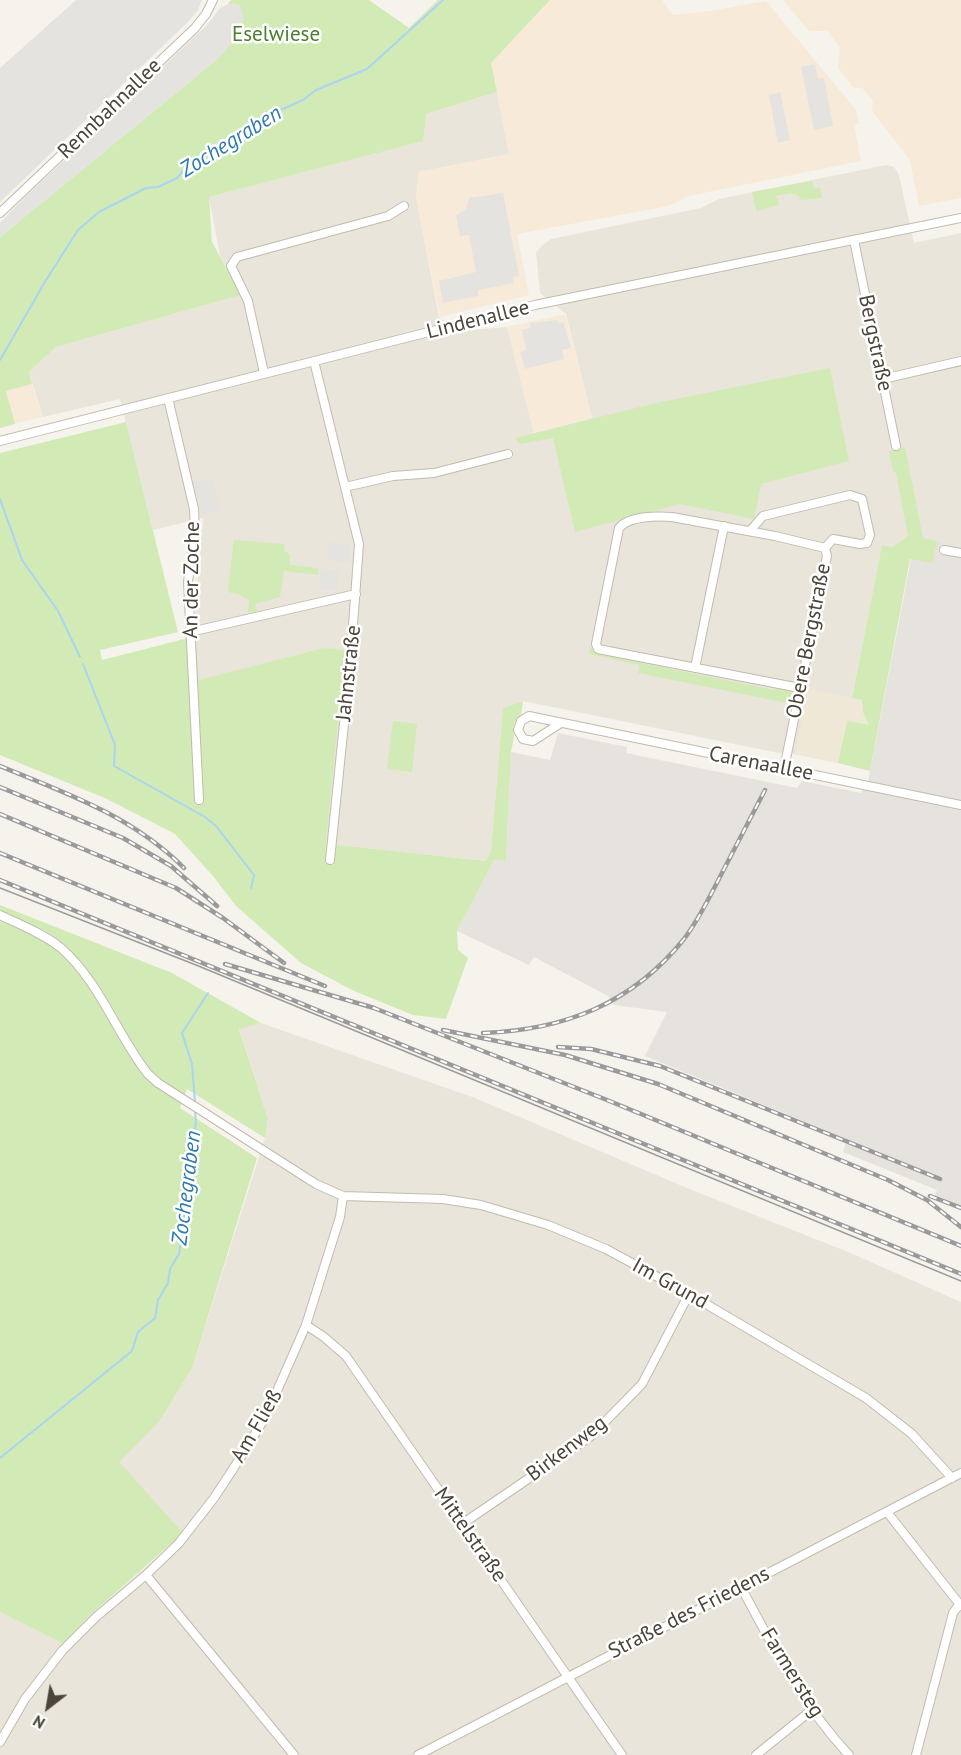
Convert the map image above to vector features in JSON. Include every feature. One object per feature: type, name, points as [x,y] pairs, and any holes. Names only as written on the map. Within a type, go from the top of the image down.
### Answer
[{"type":"street","name":"Rennbahnallee","points":[[0,213],[195,28],[213,0]]},
{"type":"street","points":[[264,373],[248,301],[231,266],[237,257],[388,216],[404,206]]},
{"type":"street","name":"Lindenallee","points":[[0,441],[535,305],[961,218]]},
{"type":"street","name":"Bergstraße","points":[[854,240],[896,446]]},
{"type":"street","name":"Jahnstraße","points":[[314,361],[359,544],[330,860]]},
{"type":"street","points":[[883,379],[961,361]]},
{"type":"street","name":"An der Zoche","points":[[168,398],[194,509],[195,530],[188,582],[199,800]]},
{"type":"street","points":[[345,487],[393,476],[434,473],[508,454]]},
{"type":"street","name":"Obere Bergstraße","points":[[750,531],[763,516],[850,495],[862,499],[870,535],[867,543],[860,544],[833,539],[825,548],[827,556],[784,769]]},
{"type":"street","points":[[800,688],[597,648],[596,644],[619,526],[625,523],[658,516],[724,526],[825,548]]},
{"type":"street","points":[[695,668],[724,526]]},
{"type":"street","points":[[944,550],[961,553]]},
{"type":"street","points":[[190,632],[356,594]]},
{"type":"street","name":"Carenaallee","points":[[561,723],[533,741],[523,739],[518,730],[520,721],[529,716],[961,805]]},
{"type":"street","points":[[0,915],[59,946],[72,958],[148,1074],[184,1100],[316,1184],[343,1197]]},
{"type":"street","name":"Im Grund","points":[[343,1197],[443,1199],[504,1211],[585,1240],[689,1294],[866,1398],[913,1435],[949,1472],[952,1478]]},
{"type":"street","name":"Am Fließ","points":[[0,1742],[25,1699],[62,1651],[96,1617],[146,1575],[186,1534],[235,1467],[266,1416],[306,1325],[340,1217],[343,1197]]},
{"type":"street","name":"Birkenweg","points":[[462,1524],[582,1442],[605,1423],[642,1384],[689,1294]]},
{"type":"street","name":"Mittelstraße","points":[[306,1325],[324,1336],[346,1356],[622,1755]]},
{"type":"street","name":"Straße des Friedens","points":[[418,1755],[961,1473]]},
{"type":"street","points":[[886,1512],[960,1606],[953,1613],[916,1755]]},
{"type":"street","points":[[146,1575],[294,1755]]},
{"type":"street","name":"Farmersteg","points":[[741,1587],[778,1656],[813,1709],[849,1755]]},
{"type":"street","points":[[756,1755],[813,1709]]},
{"type":"shaded area","points":[[76,0],[202,0],[198,10],[189,21],[0,202],[0,68]]},
{"type":"shaded area","points":[[550,0],[662,0],[673,15],[766,1],[856,110],[859,124],[854,125],[861,161],[689,196],[668,206],[517,234],[529,295],[440,317],[416,197],[419,172],[509,154],[491,63]]},
{"type":"shaded area","points":[[783,0],[961,0],[961,198],[919,206],[910,160],[872,111],[873,101],[862,88],[853,87],[838,68],[840,48],[828,31],[809,31]]},
{"type":"shaded area","points":[[228,4],[240,5],[244,18],[238,38],[215,61],[0,237],[0,223],[25,197],[208,24],[220,8]]},
{"type":"shaded area","points":[[815,64],[818,79],[824,78],[833,126],[814,130],[801,67]]},
{"type":"shaded area","points":[[497,92],[509,154],[419,172],[416,197],[439,317],[460,331],[507,327],[534,433],[592,418],[566,314],[540,293],[536,252],[551,239],[701,208],[719,199],[886,165],[894,167],[899,175],[914,243],[961,233],[961,546],[908,536],[892,547],[882,546],[852,697],[862,700],[869,726],[847,721],[838,763],[523,701],[503,708],[491,851],[486,861],[338,845],[324,851],[204,802],[195,607],[203,518],[153,530],[120,399],[43,417],[29,372],[56,347],[241,295],[220,256],[209,197],[422,141],[426,114]]},
{"type":"shaded area","points":[[780,92],[790,140],[778,143],[769,95]]},
{"type":"shaded area","points":[[503,193],[519,276],[513,277],[514,283],[478,290],[478,296],[443,303],[439,281],[476,272],[469,235],[460,236],[456,215],[466,209],[469,198]]},
{"type":"shaded area","points":[[565,314],[592,418],[534,433],[507,327]]},
{"type":"shaded area","points":[[557,320],[558,323],[563,322],[571,348],[562,350],[564,359],[525,369],[520,352],[526,350],[522,330],[531,328],[530,323]]},
{"type":"shaded area","points":[[32,384],[43,417],[15,424],[6,391]]},
{"type":"shaded area","points":[[212,479],[220,511],[202,515],[194,482]]},
{"type":"shaded area","points":[[923,538],[961,546],[961,1207],[934,1197],[937,1190],[843,1152],[847,1139],[645,1056],[667,1012],[614,1005],[608,996],[534,957],[529,965],[457,931],[494,860],[506,861],[511,752],[550,760],[558,733],[627,747],[626,753],[797,788],[802,781],[861,793],[868,782],[911,559]]},
{"type":"shaded area","points":[[329,542],[350,546],[349,563],[327,560]]},
{"type":"shaded area","points":[[320,569],[339,570],[337,591],[319,589]]},
{"type":"shaded area","points":[[808,689],[862,700],[863,712],[869,726],[847,721],[838,763],[795,754]]},
{"type":"shaded area","points":[[261,1023],[475,1098],[687,1188],[853,1254],[961,1302],[961,1755],[0,1755],[0,1612],[64,1644],[88,1617],[171,1545],[118,1462],[159,1422],[192,1368],[265,1138],[268,1119],[239,1028]]},
{"type":"green space","name":"Eselwiese","points":[[231,0],[369,0],[409,28],[438,0],[550,0],[491,63],[497,92],[426,114],[423,141],[209,197],[212,242],[241,295],[56,347],[29,372],[32,384],[6,391],[15,424],[0,428],[0,237],[215,61],[237,38],[240,5],[228,4]]},
{"type":"green space","points":[[812,181],[814,189],[820,188],[822,198],[800,200],[799,196],[791,193],[776,196],[779,205],[756,211],[752,192]]},
{"type":"green space","points":[[830,368],[849,461],[761,484],[754,519],[680,504],[575,532],[553,438],[520,444],[515,438],[656,403]]},
{"type":"green space","points":[[126,422],[178,632],[100,650],[102,660],[196,636],[199,680],[324,648],[345,650],[325,851],[338,845],[486,861],[491,851],[503,708],[523,701],[521,715],[515,721],[513,729],[506,861],[494,860],[457,931],[458,950],[468,958],[446,1019],[413,1015],[354,991],[301,963],[236,906],[213,876],[175,834],[107,799],[0,755],[0,453]]},
{"type":"green space","points":[[905,447],[923,538],[937,541],[932,563],[910,559],[870,771],[838,763],[847,721],[869,725],[863,712],[862,700],[852,698],[882,545],[892,547],[908,536],[896,472],[893,471],[889,451]]},
{"type":"green space","points":[[234,540],[285,544],[284,551],[290,554],[290,565],[318,568],[318,575],[284,571],[280,597],[255,604],[257,611],[248,613],[249,600],[228,592]]},
{"type":"green space","points":[[590,646],[598,654],[774,690],[778,688],[789,690],[794,695],[792,704],[638,673],[639,665],[589,654]]},
{"type":"green space","points":[[393,721],[417,724],[412,772],[387,769]]},
{"type":"green space","points":[[0,905],[172,973],[261,1023],[239,1029],[268,1119],[265,1138],[187,1089],[180,1108],[257,1158],[192,1368],[159,1422],[119,1462],[183,1533],[88,1617],[64,1644],[0,1612]]},
{"type":"waterway","name":"Zochegraben","points":[[0,360],[78,230],[99,212],[146,188],[158,187],[177,178],[186,168],[254,127],[267,116],[303,100],[316,90],[367,69],[443,0]]},
{"type":"waterway","name":"Zochegraben","points":[[0,499],[22,560],[58,611],[80,657]]},
{"type":"waterway","name":"Zochegraben","points":[[83,664],[115,745],[114,766],[205,817],[216,826],[254,875],[251,888]]},
{"type":"waterway","name":"Zochegraben","points":[[195,1102],[192,1064],[182,1033],[208,993]]},
{"type":"waterway","name":"Zochegraben","points":[[0,1458],[132,1351],[138,1332],[155,1318],[158,1300],[168,1283],[170,1269],[179,1254],[196,1122],[195,1111]]},
{"type":"tram line","points":[[0,888],[196,965],[961,1281]]},
{"type":"railway","points":[[0,766],[74,796],[120,820],[143,834],[184,868]]},
{"type":"railway","points":[[0,787],[123,838],[171,866],[217,906]]},
{"type":"railway","points":[[483,1033],[513,1031],[568,1019],[619,997],[642,981],[664,962],[695,923],[765,790]]},
{"type":"railway","points":[[0,814],[176,888],[223,918],[284,963]]},
{"type":"railway","points":[[0,853],[325,986]]},
{"type":"railway","points":[[0,880],[961,1274]]},
{"type":"railway","points":[[225,964],[374,1008],[607,1100],[961,1246]]},
{"type":"railway","points":[[443,1030],[565,1055],[658,1084],[888,1180],[927,1200],[961,1227]]},
{"type":"railway","points":[[558,1047],[591,1049],[660,1066],[940,1179]]},
{"type":"railway","points":[[930,1196],[961,1208]]}]
